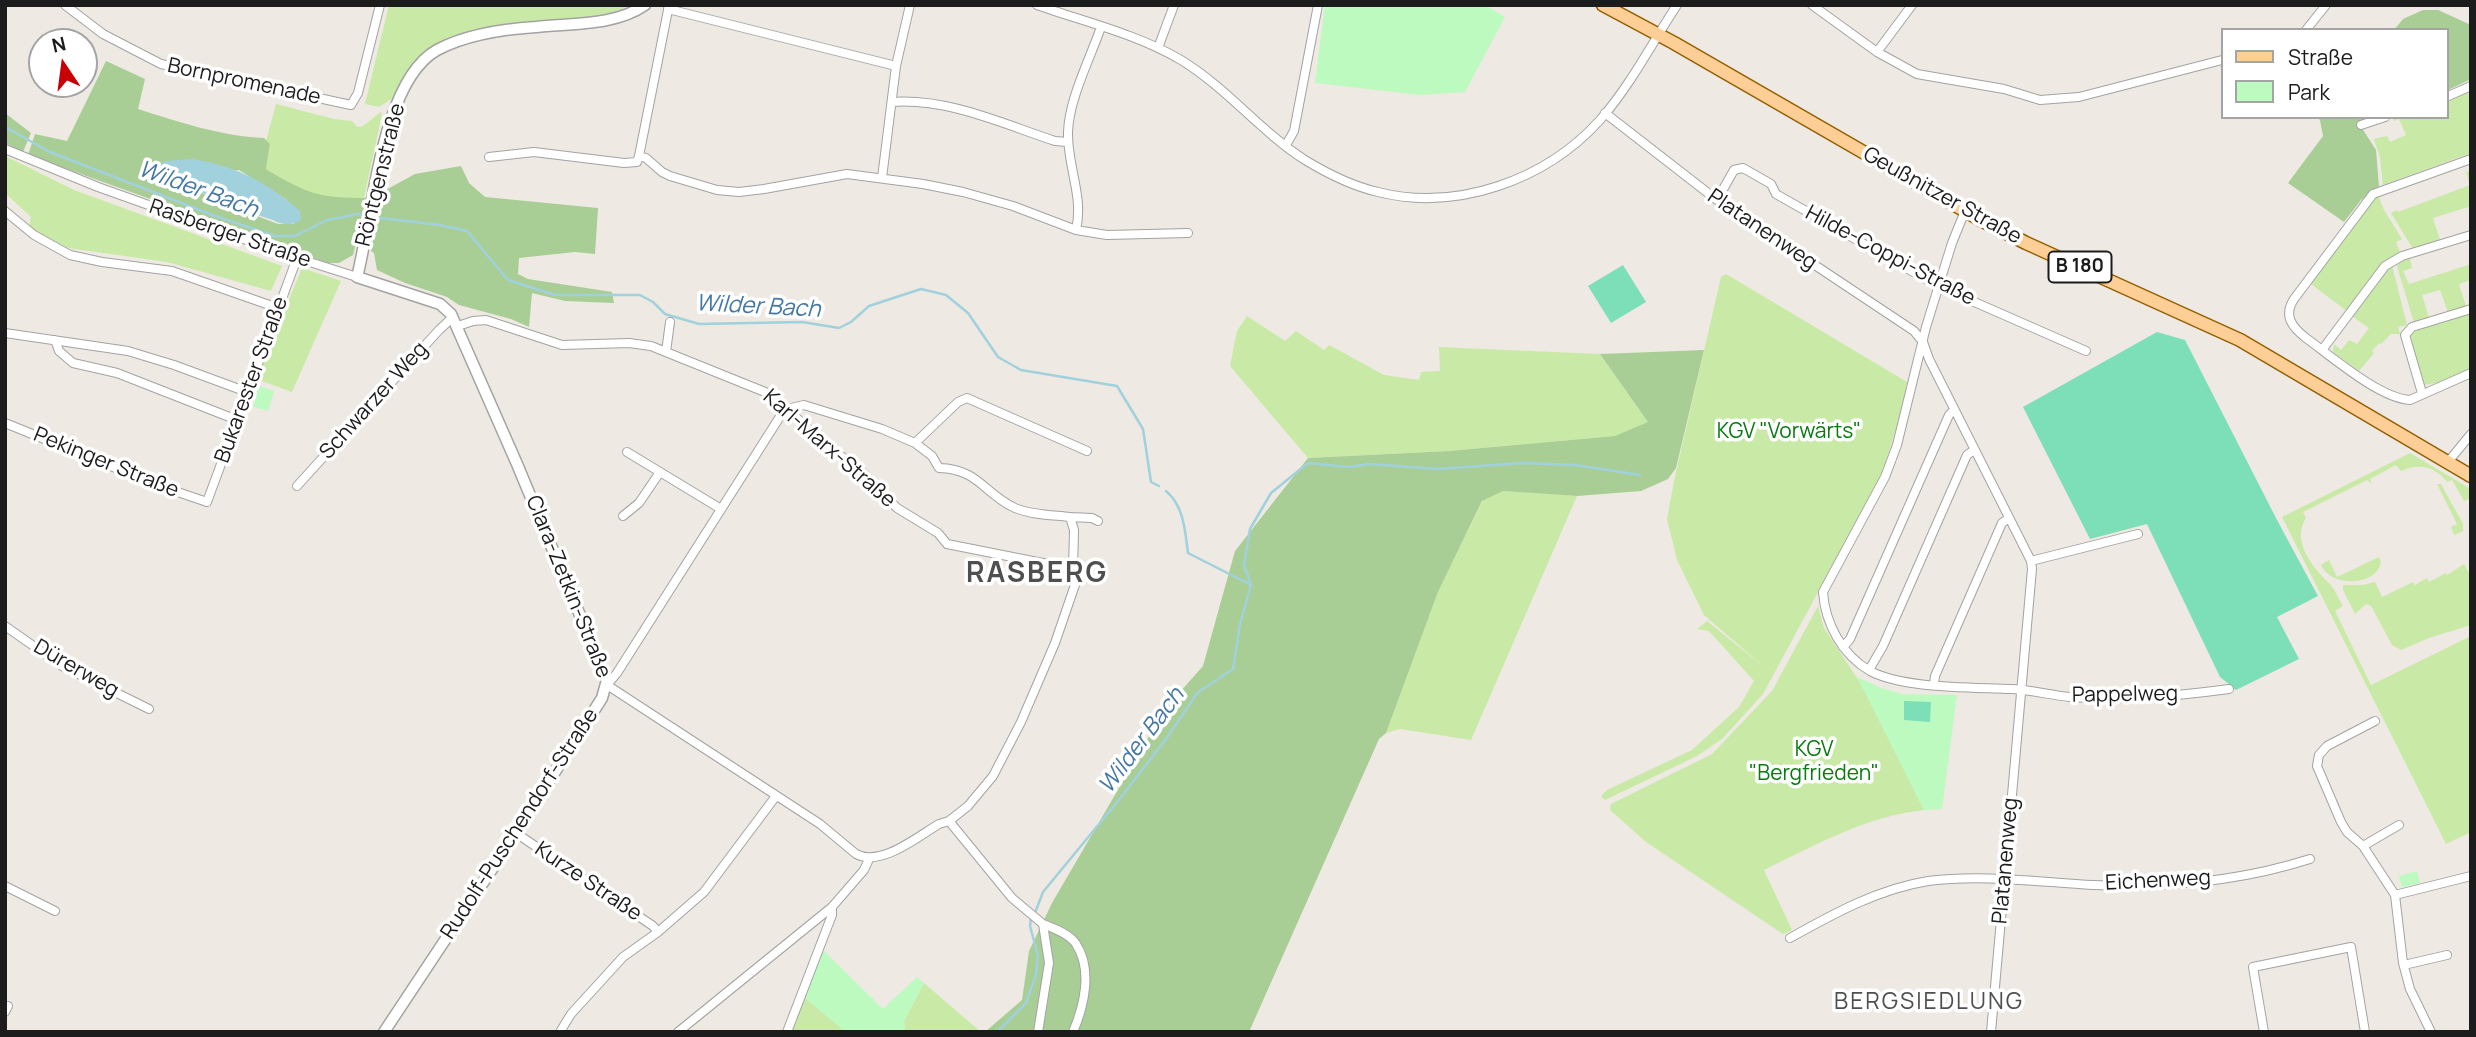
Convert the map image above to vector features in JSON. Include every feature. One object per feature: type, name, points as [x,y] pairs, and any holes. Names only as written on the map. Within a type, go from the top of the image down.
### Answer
[{"type":"main road","name":"Geußnitzer Straße","points":[[1603,5],[1965,211],[2026,243],[2240,340],[2471,476]]},
{"type":"street","name":"Bornpromenade","points":[[65,5],[103,34],[161,64],[351,105],[380,5]]},
{"type":"street","name":"Röntgenstraße","points":[[357,277],[381,160],[403,88],[415,69],[436,51],[482,34],[611,19],[629,14],[645,5]]},
{"type":"street","points":[[882,178],[896,66],[910,5]]},
{"type":"street","points":[[1037,5],[1158,48],[1199,72],[1286,145],[1328,173],[1370,190],[1401,196],[1447,197],[1490,188],[1536,170],[1575,144],[1605,113],[1677,5]]},
{"type":"street","points":[[1158,48],[1174,5]]},
{"type":"street","points":[[1286,145],[1294,131],[1318,5]]},
{"type":"street","points":[[1812,5],[1877,52],[1917,74],[2004,89],[2040,100],[2080,97],[2220,61]]},
{"type":"street","points":[[1877,52],[1912,5]]},
{"type":"street","points":[[2308,28],[2326,5]]},
{"type":"street","points":[[489,157],[534,152],[624,163],[637,162],[669,7],[896,66]]},
{"type":"street","points":[[1076,230],[1079,198],[1068,142],[1071,110],[1101,27]]},
{"type":"street","points":[[2448,96],[2471,86]]},
{"type":"street","points":[[892,102],[911,100],[948,106],[1055,141],[1068,142]]},
{"type":"street","name":"Platanenweg","points":[[1605,113],[1717,200],[1914,331],[1923,342],[1970,452],[2031,561],[1991,1032]]},
{"type":"street","points":[[2361,125],[2379,119]]},
{"type":"street","name":"Rasberger Straße","points":[[5,149],[76,179],[297,258],[440,304],[456,322]]},
{"type":"street","points":[[639,156],[646,158],[670,176],[717,190],[739,192],[764,189],[847,174],[923,184],[988,199],[1076,230],[1107,235],[1188,233]]},
{"type":"street","points":[[2471,159],[2382,190],[2367,200],[2290,304],[2289,319],[2295,329],[2322,350],[2390,396],[2410,400],[2471,373]]},
{"type":"street","name":"Hilde-Coppi-Straße","points":[[1717,200],[1734,170],[1743,167],[1771,184],[1776,194],[1938,286],[2086,351]]},
{"type":"street","points":[[5,211],[34,235],[70,254],[102,262],[172,271],[278,308]]},
{"type":"street","points":[[1965,211],[1938,286],[1897,445],[1885,477],[1823,592],[1831,627],[1843,647],[1870,670],[1906,683],[2021,689]]},
{"type":"street","points":[[2322,350],[2385,266],[2402,256],[2471,235]]},
{"type":"street","name":"Bukarester Straße","points":[[207,502],[297,258]]},
{"type":"street","points":[[2422,393],[2404,335],[2412,327],[2471,309]]},
{"type":"street","name":"Karl-Marx-Straße","points":[[456,322],[486,320],[562,345],[629,343],[651,346],[765,391],[822,442],[860,470],[897,508],[938,533],[947,544],[1073,569]]},
{"type":"street","name":"Schwarzer Weg","points":[[297,486],[441,327],[456,322]]},
{"type":"street","name":"Clara-Zetkin-Straße","points":[[456,322],[605,671],[607,685],[825,828],[856,854],[869,859]]},
{"type":"street","points":[[666,352],[670,322]]},
{"type":"street","points":[[5,333],[128,351],[247,392]]},
{"type":"street","points":[[55,340],[59,351],[73,363],[125,376],[237,420]]},
{"type":"street","points":[[915,443],[958,401],[967,398],[1087,451]]},
{"type":"street","points":[[787,409],[804,405],[882,429],[915,443],[932,456],[939,468],[960,470],[1017,509],[1092,518],[1098,522]]},
{"type":"street","name":"Rudolf-Puschendorf-Straße","points":[[384,1032],[516,833],[607,685],[787,409]]},
{"type":"street","points":[[1843,647],[1850,639],[1949,415],[1954,410]]},
{"type":"street","name":"Pekinger Straße","points":[[5,423],[160,486],[207,502]]},
{"type":"street","points":[[2448,462],[2471,434]]},
{"type":"street","points":[[627,452],[721,509]]},
{"type":"street","points":[[1870,670],[1970,452]]},
{"type":"street","points":[[623,516],[639,503],[660,472]]},
{"type":"street","points":[[678,1032],[832,907],[864,870],[869,859],[886,855],[939,824],[949,821],[968,806],[986,786],[1021,722],[1055,643],[1077,579],[1073,569],[1074,530],[1070,517]]},
{"type":"street","points":[[1934,684],[1934,676],[1997,536],[2003,523],[2009,518]]},
{"type":"street","points":[[2031,561],[2138,534]]},
{"type":"street","name":"Dürerweg","points":[[5,626],[62,666],[149,709]]},
{"type":"street","name":"Pappelweg","points":[[2021,689],[2068,697],[2122,699],[2178,696],[2229,689]]},
{"type":"street","points":[[2375,721],[2327,746],[2319,755],[2317,766],[2347,832],[2363,846],[2395,895],[2404,965],[2410,989],[2431,1032]]},
{"type":"street","points":[[560,1032],[571,1014],[623,957],[687,909],[714,881],[776,796]]},
{"type":"street","points":[[949,821],[1004,889],[1037,919],[1076,942],[1085,973],[1085,991],[1073,1032]]},
{"type":"street","points":[[2363,846],[2399,825]]},
{"type":"street","name":"Kurze Straße","points":[[516,833],[658,932]]},
{"type":"street","name":"Eichenweg","points":[[1790,938],[1861,901],[1927,881],[2004,878],[2141,886],[2247,874],[2310,859]]},
{"type":"street","points":[[2395,895],[2471,876]]},
{"type":"street","points":[[5,886],[55,911]]},
{"type":"street","points":[[787,1032],[832,915],[832,907]]},
{"type":"street","points":[[1037,919],[1049,963],[1048,983],[1038,1032]]},
{"type":"street","points":[[2264,1032],[2253,967],[2351,947],[2365,1032]]},
{"type":"street","points":[[2404,965],[2447,955]]},
{"type":"green space","points":[[389,5],[631,5],[601,17],[446,43],[396,96],[379,107],[365,104]]},
{"type":"green space","points":[[1325,5],[1485,5],[1505,17],[1465,92],[1420,95],[1315,83]]},
{"type":"green space","points":[[2423,10],[2438,10],[2471,25],[2471,79],[2448,90],[2448,28],[2396,28],[2403,19]]},
{"type":"green space","points":[[106,61],[145,79],[138,109],[216,131],[264,138],[270,144],[266,169],[314,193],[367,198],[353,255],[339,263],[328,263],[28,155],[35,134],[67,141],[88,98],[98,98],[98,77]],"holes":[[[239,170],[287,200],[294,224],[278,224],[228,205],[228,200],[220,197],[217,201],[184,183],[163,180]]]},
{"type":"green space","points":[[2471,90],[2471,153],[2383,185],[2380,157],[2374,139],[2387,136],[2390,142],[2406,135],[2399,119],[2448,119],[2448,101]]},
{"type":"green space","points":[[276,104],[352,121],[357,127],[363,126],[381,112],[364,198],[330,198],[304,191],[266,169],[270,145],[266,141]]},
{"type":"green space","points":[[5,113],[31,133],[23,152],[5,143]]},
{"type":"green space","points":[[2366,119],[2358,122],[2376,150],[2379,187],[2361,200],[2344,222],[2288,183],[2323,136],[2320,120]]},
{"type":"green space","points":[[5,156],[74,190],[282,266],[271,291],[167,262],[68,248],[29,228],[31,217],[5,193]]},
{"type":"green space","points":[[461,166],[469,183],[485,197],[598,208],[595,254],[575,252],[519,258],[518,274],[528,279],[612,292],[614,303],[565,301],[532,293],[529,327],[511,319],[459,305],[447,297],[377,270],[374,253],[371,251],[382,192],[415,174]]},
{"type":"green space","points":[[2471,170],[2471,206],[2433,218],[2440,240],[2413,249],[2391,213],[2470,185],[2466,172]]},
{"type":"green space","points":[[2378,195],[2402,239],[2396,242],[2400,252],[2382,263],[2348,312],[2311,284],[2362,211]]},
{"type":"green space","points":[[2410,258],[2412,268],[2403,271],[2409,284],[2471,264],[2471,280],[2459,284],[2466,306],[2448,312],[2440,290],[2422,295],[2429,318],[2414,323],[2397,266],[2399,262]]},
{"type":"green space","points":[[1623,265],[1646,302],[1611,323],[1588,286]]},
{"type":"green space","points":[[2392,265],[2407,325],[2398,327],[2400,334],[2391,334],[2379,343],[2359,371],[2333,352],[2334,344],[2341,350],[2349,340],[2357,344],[2369,328],[2353,317]]},
{"type":"green space","points":[[302,268],[341,281],[292,392],[256,379]]},
{"type":"green space","name":"KGV \"Vorwärts\"","points":[[1726,274],[1907,382],[1902,407],[1879,479],[1763,694],[1722,739],[1697,756],[1605,800],[1601,796],[1607,790],[1692,750],[1739,707],[1754,681],[1709,631],[1697,629],[1707,621],[1764,667],[1704,615],[1677,560],[1667,519],[1721,277]]},
{"type":"green space","points":[[2471,313],[2471,369],[2424,385],[2408,337],[2412,331]]},
{"type":"green space","points":[[1247,316],[1285,341],[1296,331],[1324,350],[1329,345],[1384,375],[1419,380],[1421,372],[1440,371],[1439,347],[1600,354],[1649,423],[1615,436],[1449,451],[1308,458],[1230,366],[1237,331]]},
{"type":"green space","points":[[2157,332],[2185,340],[2318,596],[2277,617],[2299,659],[2236,690],[2220,677],[2147,524],[2090,539],[2023,407]]},
{"type":"green space","points":[[1704,350],[1676,468],[1668,479],[1641,491],[1577,496],[1503,491],[1482,501],[1438,592],[1386,733],[1379,739],[1249,1032],[985,1032],[1022,1000],[1029,951],[1052,903],[1165,709],[1203,666],[1235,551],[1308,458],[1449,451],[1615,436],[1648,422],[1600,354]]},
{"type":"green space","points":[[259,386],[274,391],[268,411],[253,407]]},
{"type":"green space","points":[[2410,453],[2471,489],[2471,498],[2464,501],[2452,480],[2447,482],[2432,469],[2414,467],[2401,471],[2396,465],[2370,479],[2372,484],[2367,480],[2303,512],[2306,518],[2301,535],[2305,553],[2332,587],[2343,606],[2335,611],[2371,685],[2471,636],[2471,832],[2446,844],[2282,517]]},
{"type":"green space","points":[[2437,484],[2441,484],[2463,524],[2463,531],[2454,535],[2451,527],[2457,524]]},
{"type":"green space","points":[[1503,491],[1577,496],[1471,740],[1400,729],[1386,733],[1438,592],[1483,500]]},
{"type":"green space","points":[[2379,557],[2381,563],[2377,571],[2362,580],[2333,577],[2321,565],[2329,560],[2337,577]]},
{"type":"green space","points":[[2464,564],[2471,577],[2471,625],[2401,650],[2392,645],[2371,606],[2366,604],[2355,614],[2343,590],[2343,585],[2375,582],[2382,597],[2413,582],[2415,585],[2427,578],[2429,582],[2446,573],[2447,575]]},
{"type":"green space","name":"KGV \"Bergfrieden\"","points":[[1818,606],[1824,628],[1867,693],[1924,810],[1882,818],[1862,825],[1764,870],[1792,930],[1783,934],[1646,842],[1610,810],[1611,804],[1712,754],[1772,691]]},
{"type":"green space","points":[[1857,677],[1902,694],[1957,695],[1942,809],[1924,810]]},
{"type":"green space","points":[[1904,701],[1931,702],[1930,722],[1904,720]]},
{"type":"green space","points":[[2417,871],[2420,883],[2402,887],[2399,876]]},
{"type":"green space","points":[[821,948],[883,1009],[917,977],[924,983],[904,1021],[905,1032],[846,1032],[804,997]]},
{"type":"green space","points":[[924,983],[981,1032],[905,1032],[904,1021]]},
{"type":"green space","points":[[804,997],[846,1032],[792,1032]]},
{"type":"water","points":[[192,159],[223,166],[263,184],[300,211],[301,220],[290,224],[279,223],[227,205],[228,200],[220,198],[218,201],[184,183],[163,180],[151,173],[165,161]]},
{"type":"waterway","name":"Wilder Bach","points":[[5,127],[50,152],[215,216],[275,236],[295,236],[327,220],[358,214],[366,216]]},
{"type":"waterway","name":"Wilder Bach","points":[[372,217],[467,231],[508,280],[555,295],[640,295],[653,302],[665,314],[699,324],[802,322],[839,328],[851,322],[869,306],[921,289],[946,295],[968,313],[998,357],[1021,370],[1117,386],[1143,429],[1151,482],[1159,486]]},
{"type":"waterway","points":[[1251,585],[1244,565],[1250,529],[1271,493],[1308,463],[1348,467],[1369,464],[1437,469],[1523,463],[1575,465],[1640,475]]},
{"type":"waterway","name":"Wilder Bach","points":[[1166,491],[1180,511],[1188,553],[1251,585]]},
{"type":"waterway","name":"Wilder Bach","points":[[1035,913],[1043,892],[1166,739],[1197,693],[1233,669],[1240,624],[1251,585]]},
{"type":"waterway","name":"Wilder Bach","points":[[997,1032],[1026,1003],[1036,975],[1038,956],[1030,926],[1031,918]]},
{"type":"district","name":"RASBERG","points":[[1037,574]]},
{"type":"district","name":"BERGSIEDLUNG","points":[[1929,1003]]}]
